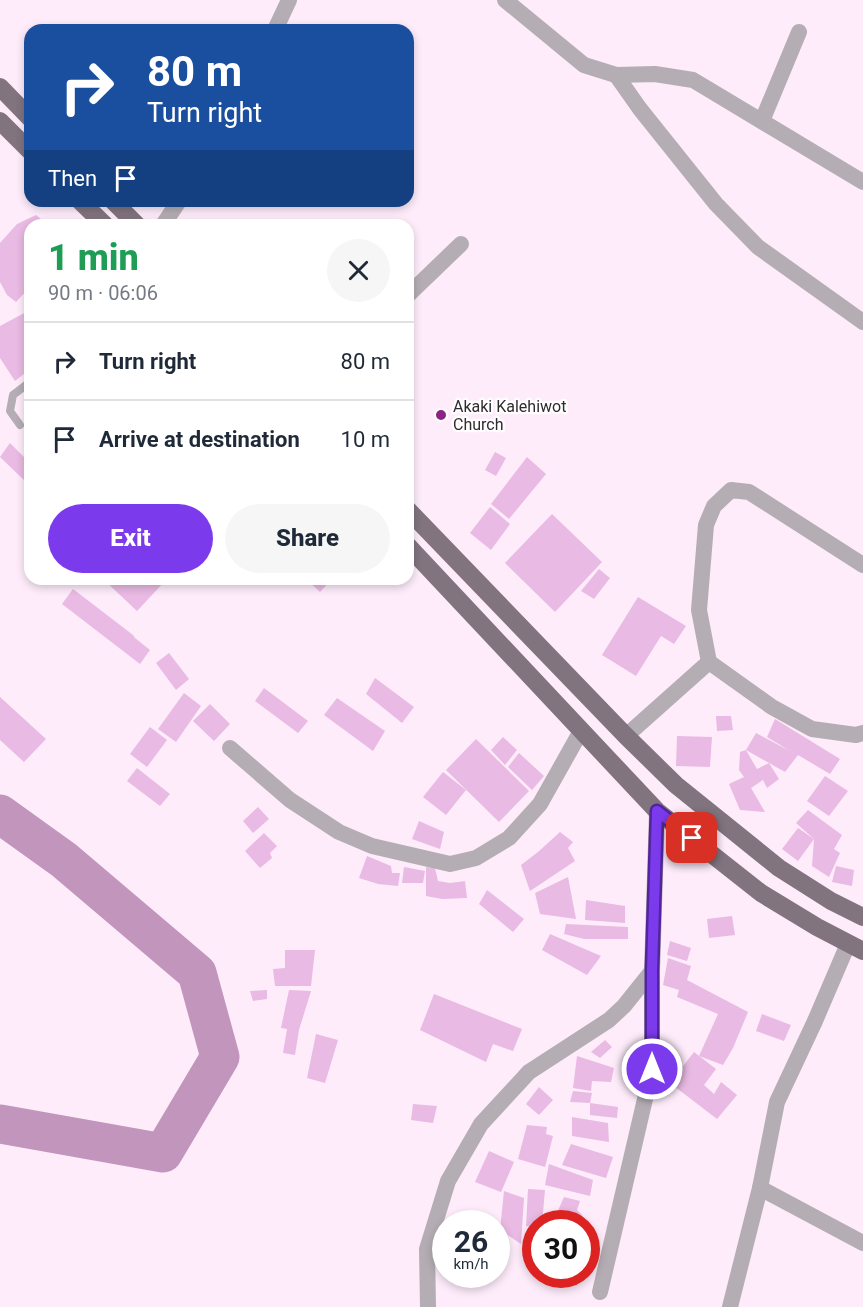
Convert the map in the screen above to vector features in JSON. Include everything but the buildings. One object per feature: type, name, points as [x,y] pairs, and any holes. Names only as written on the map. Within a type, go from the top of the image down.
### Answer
[{"type":"main road","points":[[0,87],[24,112]]},
{"type":"main road","points":[[4,130],[24,146]]},
{"type":"main road","points":[[86,207],[99,219]]},
{"type":"main road","points":[[119,207],[131,219]]},
{"type":"main road","points":[[414,516],[676,785],[779,868],[831,901],[863,917]]},
{"type":"main road","points":[[414,552],[657,811],[761,893],[817,927],[856,947]]},
{"type":"street","points":[[278,24],[289,0]]},
{"type":"street","points":[[505,0],[584,65],[616,75],[655,74],[693,80],[863,182]]},
{"type":"street","points":[[762,121],[799,32]]},
{"type":"street","points":[[616,75],[640,109],[716,204],[758,247],[863,322]]},
{"type":"street","points":[[414,289],[461,244]]},
{"type":"street","points":[[863,565],[749,492],[731,490],[714,506],[706,525],[699,610],[709,662],[772,707],[812,729],[856,735],[863,733]]},
{"type":"street","points":[[626,736],[709,662]]},
{"type":"street","points":[[230,748],[290,800],[339,832],[372,846],[450,864],[476,858],[509,838],[540,804],[581,731]]},
{"type":"street","points":[[600,1292],[652,1069],[652,970],[657,811]]},
{"type":"street","points":[[730,1307],[760,1188],[777,1102],[815,1021],[856,947]]},
{"type":"street","points":[[428,1307],[427,1249],[448,1181],[481,1124],[529,1072],[609,1020],[624,1006],[652,970]]},
{"type":"street","points":[[760,1188],[863,1243]]},
{"type":"lane","points":[[4,130],[24,121]]},
{"type":"lane","points":[[20,425],[10,411],[13,394],[24,386]]},
{"type":"waterway","points":[[0,814],[64,860],[197,973],[220,1057],[163,1153],[0,1124]]},
{"type":"place","name":"Akaki Kalehiwot Church","points":[[441,415]]},
{"type":"route","points":[[652,1069],[652,970],[657,811],[692,838]]}]
